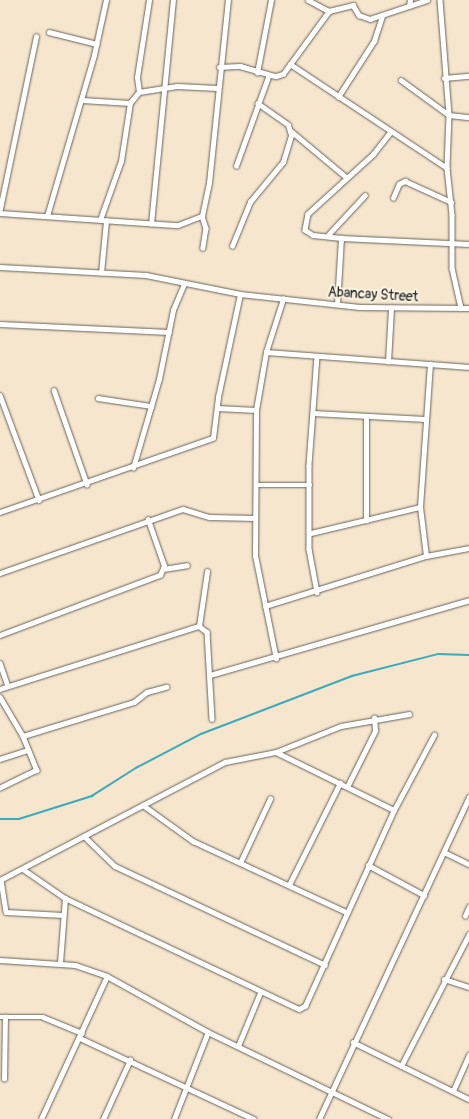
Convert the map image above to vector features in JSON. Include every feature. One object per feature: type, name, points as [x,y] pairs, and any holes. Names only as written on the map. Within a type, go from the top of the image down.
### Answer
[{"type":"street","points":[[47,216],[82,100],[97,44],[106,0]]},
{"type":"street","points":[[139,92],[137,77],[149,0]]},
{"type":"street","points":[[152,224],[165,89],[168,24],[173,0]]},
{"type":"street","points":[[203,248],[206,228],[202,216],[209,183],[219,67],[228,0]]},
{"type":"street","points":[[257,73],[270,0]]},
{"type":"street","points":[[308,0],[329,11]]},
{"type":"street","points":[[409,6],[410,0]]},
{"type":"street","points":[[219,67],[240,66],[268,77],[282,74],[329,11],[353,2],[363,19],[382,17],[427,0]]},
{"type":"street","points":[[440,0],[444,78],[449,115],[447,168],[451,202],[453,246],[452,268],[461,308]]},
{"type":"street","points":[[338,97],[374,40],[382,17]]},
{"type":"street","points":[[49,32],[97,44]]},
{"type":"street","points":[[0,209],[36,37]]},
{"type":"street","points":[[290,64],[447,168]]},
{"type":"street","points":[[444,78],[469,76]]},
{"type":"street","points":[[236,166],[268,77]]},
{"type":"street","points":[[401,80],[449,115],[469,117]]},
{"type":"street","points":[[100,220],[121,161],[130,102],[139,92],[177,86],[217,88]]},
{"type":"street","points":[[82,100],[130,102]]},
{"type":"street","points":[[258,104],[291,129],[346,177]]},
{"type":"street","points":[[232,246],[250,202],[285,158],[291,129]]},
{"type":"street","points":[[391,132],[374,154],[346,177],[305,219],[307,232],[341,238],[453,246],[469,244]]},
{"type":"street","points":[[393,198],[399,184],[405,181],[451,202]]},
{"type":"street","points":[[328,236],[364,195]]},
{"type":"street","points":[[0,213],[152,224],[182,224],[202,216]]},
{"type":"street","points":[[101,273],[106,221]]},
{"type":"street","points":[[337,304],[341,238]]},
{"type":"street","name":"Abancay Street","points":[[0,267],[146,275],[184,284],[240,294],[337,304],[391,308],[469,308]]},
{"type":"street","points":[[133,468],[151,406],[173,310],[184,284]]},
{"type":"street","points":[[0,512],[87,484],[211,440],[240,294]]},
{"type":"street","points":[[276,658],[256,569],[256,410],[266,352],[284,299]]},
{"type":"street","points":[[388,362],[391,308]]},
{"type":"street","points":[[0,324],[169,332]]},
{"type":"street","points":[[266,352],[469,367]]},
{"type":"street","points":[[317,356],[310,485],[311,533],[309,549],[317,592]]},
{"type":"street","points":[[426,556],[420,507],[430,364]]},
{"type":"street","points":[[54,390],[87,484]]},
{"type":"street","points":[[0,396],[39,500]]},
{"type":"street","points":[[98,398],[151,406]]},
{"type":"street","points":[[217,408],[256,410]]},
{"type":"street","points":[[313,413],[425,419]]},
{"type":"street","points":[[366,417],[366,521]]},
{"type":"street","points":[[256,485],[310,485]]},
{"type":"street","points":[[311,533],[420,507]]},
{"type":"street","points":[[0,573],[148,520],[188,509],[210,517],[255,518]]},
{"type":"street","points":[[148,520],[163,569]]},
{"type":"street","points":[[265,606],[317,592],[426,556],[469,548]]},
{"type":"street","points":[[0,635],[155,577],[163,569],[187,565]]},
{"type":"street","points":[[199,626],[207,572]]},
{"type":"street","points":[[210,675],[276,658],[469,600]]},
{"type":"street","points":[[199,626],[207,632],[212,719]]},
{"type":"street","points":[[0,689],[199,626]]},
{"type":"street","points":[[0,663],[8,686]]},
{"type":"street","points":[[23,736],[134,702],[147,692],[166,687]]},
{"type":"street","points":[[0,697],[23,736],[37,770],[0,788]]},
{"type":"street","points":[[63,915],[6,912],[0,880],[24,869],[225,762],[276,752],[311,735],[374,718],[409,714]]},
{"type":"street","points":[[347,787],[375,730],[374,718]]},
{"type":"street","points":[[24,869],[65,898],[260,993],[299,1010],[305,1006],[346,912],[394,810],[434,735]]},
{"type":"street","points":[[0,759],[28,750]]},
{"type":"street","points":[[276,752],[394,810]]},
{"type":"street","points":[[289,885],[340,783]]},
{"type":"street","points":[[319,1119],[353,1042],[424,895],[469,797]]},
{"type":"street","points":[[240,863],[270,798]]},
{"type":"street","points":[[143,805],[193,841],[346,912]]},
{"type":"street","points":[[84,836],[115,866],[324,965]]},
{"type":"street","points":[[444,852],[469,864]]},
{"type":"street","points":[[368,866],[424,895]]},
{"type":"street","points":[[60,963],[65,898]]},
{"type":"street","points":[[465,916],[469,907]]},
{"type":"street","points":[[401,1066],[444,979],[469,934]]},
{"type":"street","points":[[0,960],[60,963],[107,976],[208,1032],[331,1090],[386,1119]]},
{"type":"street","points":[[41,1119],[107,976]]},
{"type":"street","points":[[444,979],[469,987]]},
{"type":"street","points":[[238,1046],[260,993]]},
{"type":"street","points":[[4,1079],[2,1017],[43,1017],[187,1089],[246,1117],[254,1119]]},
{"type":"street","points":[[174,1119],[208,1032]]},
{"type":"street","points":[[353,1042],[469,1099]]},
{"type":"street","points":[[453,1091],[469,1055]]},
{"type":"street","points":[[103,1119],[130,1060]]},
{"type":"waterway","points":[[0,819],[19,819],[92,796],[136,768],[201,734],[352,676],[438,654],[469,655]]}]
